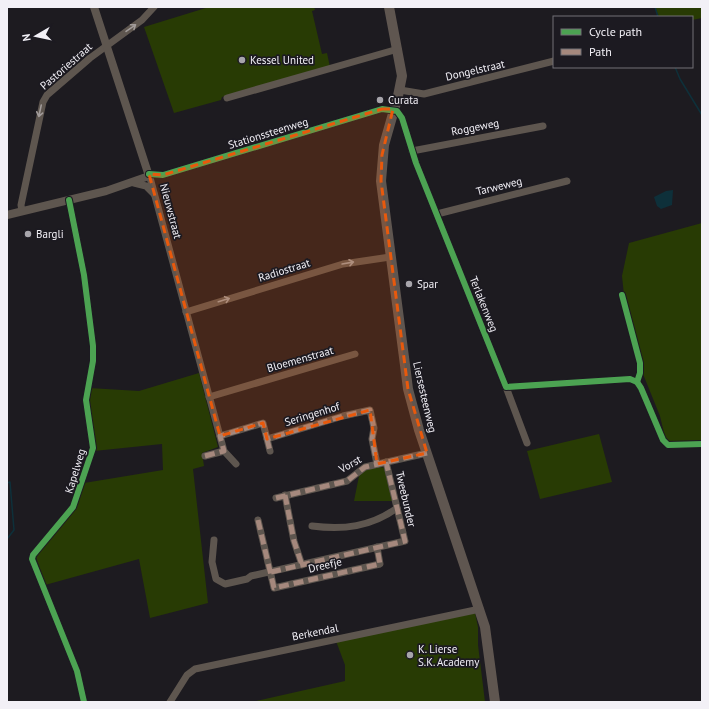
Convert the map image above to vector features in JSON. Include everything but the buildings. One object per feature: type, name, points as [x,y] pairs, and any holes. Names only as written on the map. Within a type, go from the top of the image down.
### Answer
[{"type":"main road","name":"Liersesteenweg","points":[[389,7],[402,70],[400,90],[393,109],[384,145],[381,181],[408,389],[427,453],[480,609],[485,627],[495,702]]},
{"type":"street","name":"Nieuwstraat","points":[[94,7],[156,197],[220,436]]},
{"type":"street","name":"Pastoriestraat","points":[[22,211],[21,205],[43,102],[66,79],[106,46],[142,20],[154,7]]},
{"type":"street","points":[[226,98],[398,50]]},
{"type":"street","name":"Dongelstraat","points":[[400,90],[424,94],[553,61]]},
{"type":"street","name":"Stationssteenweg","points":[[7,215],[134,183],[147,178],[149,174],[163,175],[382,109],[393,109]]},
{"type":"street","name":"Terlakenweg","points":[[393,109],[400,114],[412,151],[527,443]]},
{"type":"street","name":"Roggeweg","points":[[412,151],[543,126]]},
{"type":"street","name":"Tarweweg","points":[[437,214],[568,181]]},
{"type":"street","points":[[134,183],[146,186],[156,197]]},
{"type":"street","name":"Kapelweg","points":[[70,200],[84,275],[93,346],[93,361],[86,400],[93,448],[73,507],[33,555],[32,559],[75,665],[84,702]]},
{"type":"street","name":"Radiostraat","points":[[186,312],[343,264],[390,257]]},
{"type":"street","name":"Bloemenstraat","points":[[209,397],[354,354]]},
{"type":"street","points":[[506,387],[630,379],[637,382],[641,388],[663,440],[668,445],[702,444]]},
{"type":"street","name":"Seringenhof","points":[[267,439],[343,416],[370,410],[374,428],[372,439],[377,464]]},
{"type":"street","points":[[236,464],[224,451],[220,436],[263,423],[270,451]]},
{"type":"street","points":[[205,456],[224,451]]},
{"type":"street","name":"Vorst","points":[[276,498],[347,481],[365,467],[427,453]]},
{"type":"street","name":"Tweebunder","points":[[386,462],[404,541]]},
{"type":"street","points":[[285,495],[294,541],[302,565]]},
{"type":"street","points":[[312,526],[329,528],[357,527],[385,516],[397,508]]},
{"type":"street","name":"Dreefje","points":[[258,520],[274,588],[380,564],[377,548]]},
{"type":"street","points":[[214,540],[212,562],[216,579],[225,584],[271,572]]},
{"type":"street","name":"Dreefje","points":[[271,572],[404,541]]},
{"type":"street","name":"Berkendal","points":[[170,702],[187,675],[195,669],[480,609]]},
{"type":"highlighted area","points":[[382,109],[393,109],[382,155],[381,181],[408,389],[427,453],[377,464],[370,410],[267,439],[263,423],[220,436],[149,174],[163,175]]},
{"type":"green space","name":"Kessel United","points":[[209,7],[314,7],[315,10],[312,11],[322,54],[327,53],[330,67],[222,97],[221,100],[174,113],[144,27]]},
{"type":"green space","points":[[655,7],[702,7],[702,18],[693,20],[693,16],[659,16]]},
{"type":"green space","points":[[702,223],[702,441],[669,441],[665,437],[660,416],[643,374],[642,359],[624,295],[622,276],[629,243]]},
{"type":"green space","points":[[199,373],[218,447],[202,453],[204,466],[193,469],[208,603],[150,618],[139,559],[45,585],[36,557],[71,515],[78,504],[84,483],[163,470],[162,444],[94,451],[94,435],[89,388],[139,391]]},
{"type":"green space","points":[[599,434],[612,482],[540,499],[527,451]]},
{"type":"green space","points":[[381,467],[384,468],[392,501],[354,501],[359,476],[366,470]]},
{"type":"green space","name":"K. Lierse S.K. Academy","points":[[475,613],[478,627],[478,645],[485,702],[252,702],[345,681],[345,665],[336,641]]},
{"type":"water","points":[[673,190],[672,205],[661,209],[657,206],[654,197],[666,191]]},
{"type":"waterway","points":[[655,7],[658,16]]},
{"type":"waterway","points":[[675,68],[680,79],[702,115]]},
{"type":"waterway","points":[[7,483],[10,482],[14,530],[7,539]]},
{"type":"marked path","points":[[205,456],[224,451],[220,436],[263,423],[267,439],[343,416],[370,410],[374,428],[372,439],[377,464]]},
{"type":"marked path","points":[[267,439],[270,451]]},
{"type":"marked path","points":[[276,498],[347,481],[365,467],[427,453]]},
{"type":"marked path","points":[[271,572],[405,541],[386,462]]},
{"type":"marked path","points":[[285,495],[294,541],[302,565]]},
{"type":"marked path","points":[[258,520],[274,588],[380,564],[377,547]]},
{"type":"cycle path","points":[[149,174],[163,175],[382,109],[397,111],[402,118],[416,163],[506,387],[630,379],[637,382],[641,388],[663,440],[668,445],[702,444]]},
{"type":"cycle path","points":[[69,200],[84,275],[93,346],[93,361],[86,400],[93,448],[73,507],[33,555],[32,559],[77,671],[84,702]]},
{"type":"cycle path","points":[[622,295],[640,363],[640,373],[637,382]]},
{"type":"place","name":"Kessel United","points":[[242,60]]},
{"type":"place","name":"Curata","points":[[380,100]]},
{"type":"place","name":"Bargli","points":[[28,234]]},
{"type":"place","name":"Spar","points":[[409,284]]},
{"type":"place","name":"K. Lierse S.K. Academy","points":[[410,655]]}]
